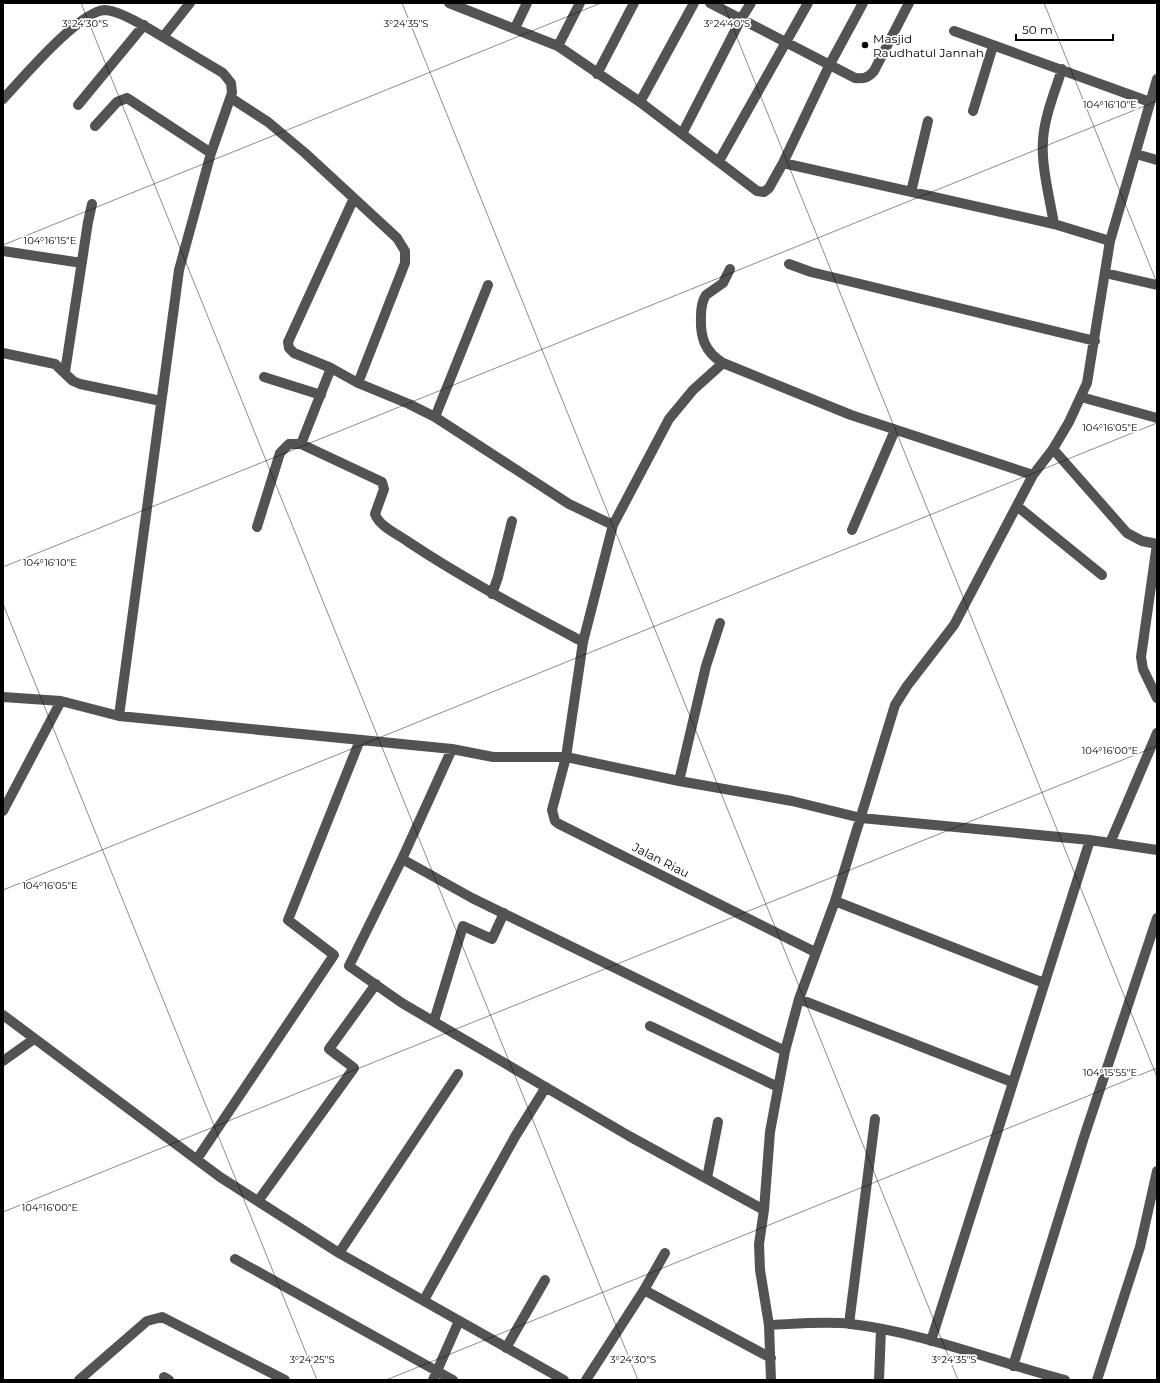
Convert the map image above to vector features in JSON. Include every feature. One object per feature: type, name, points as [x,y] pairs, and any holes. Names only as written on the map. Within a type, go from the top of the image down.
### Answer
[{"type":"street","points":[[163,37],[190,3]]},
{"type":"street","points":[[450,3],[467,6],[558,46],[640,102],[757,191],[764,192],[769,188],[783,163],[830,64],[863,3]]},
{"type":"street","points":[[515,28],[527,3]]},
{"type":"street","points":[[558,46],[580,3]]},
{"type":"street","points":[[597,74],[634,3]]},
{"type":"street","points":[[640,102],[694,3]]},
{"type":"street","points":[[710,3],[855,78],[862,79],[869,77],[874,71],[909,3]]},
{"type":"street","points":[[682,134],[740,19],[751,3]]},
{"type":"street","points":[[719,161],[808,3]]},
{"type":"street","points":[[3,99],[64,34],[98,11],[110,10],[144,25],[223,73],[231,83],[231,98],[210,153],[178,270],[119,716]]},
{"type":"street","points":[[78,105],[144,25]]},
{"type":"street","points":[[954,31],[1150,102]]},
{"type":"street","points":[[973,111],[993,46]]},
{"type":"street","points":[[1054,224],[1044,162],[1043,141],[1047,120],[1062,69]]},
{"type":"street","points":[[771,1380],[771,1358],[768,1325],[759,1264],[759,1244],[764,1210],[770,1132],[785,1051],[799,999],[835,901],[896,705],[907,686],[954,625],[1033,475],[1053,449],[1087,383],[1110,241],[1157,79]]},
{"type":"street","points":[[95,126],[117,102],[127,98],[210,153]]},
{"type":"street","points":[[231,98],[273,126],[305,153],[400,241],[406,257],[405,263],[358,383]]},
{"type":"street","points":[[911,192],[928,121]]},
{"type":"street","points":[[1136,154],[1157,160]]},
{"type":"street","points":[[783,163],[1054,224],[1110,241]]},
{"type":"street","points":[[354,198],[288,342],[289,348],[294,353],[331,368],[358,383],[435,417],[569,504],[613,525]]},
{"type":"street","points":[[66,372],[92,204]]},
{"type":"street","points":[[3,251],[82,263]]},
{"type":"street","points":[[789,264],[811,272],[1095,341]]},
{"type":"street","points":[[730,269],[724,283],[706,295],[701,310],[702,340],[714,357],[723,363],[851,415],[1033,475]]},
{"type":"street","points":[[1105,273],[1157,285]]},
{"type":"street","points":[[435,417],[488,285]]},
{"type":"street","points":[[3,353],[55,364],[66,372],[74,381],[80,384],[161,401]]},
{"type":"street","name":"Jalan Riau","points":[[723,363],[692,390],[670,419],[613,525],[583,642],[566,757],[552,810],[555,821],[815,952]]},
{"type":"street","points":[[301,444],[331,368]]},
{"type":"street","points":[[264,377],[321,394]]},
{"type":"street","points":[[1081,397],[1157,418]]},
{"type":"street","points":[[852,530],[895,430]]},
{"type":"street","points":[[257,527],[280,453],[289,444],[301,444],[382,482],[384,489],[375,514],[378,520],[440,563],[492,594],[583,642]]},
{"type":"street","points":[[1053,449],[1127,533],[1142,541],[1157,544],[1141,656],[1143,669],[1157,698]]},
{"type":"street","points":[[1017,506],[1102,574]]},
{"type":"street","points":[[492,594],[498,577],[512,521]]},
{"type":"street","points":[[679,781],[706,666],[720,623]]},
{"type":"street","points":[[3,697],[61,701],[119,716],[452,749],[493,757],[566,757],[679,781],[776,798],[861,818],[1090,840],[1157,850]]},
{"type":"street","points":[[3,811],[61,701]]},
{"type":"street","points":[[1110,843],[1157,733]]},
{"type":"street","points":[[360,740],[288,920],[349,966],[402,1002],[629,1136],[764,1210]]},
{"type":"street","points":[[349,966],[402,859],[452,749]]},
{"type":"street","points":[[931,1342],[1012,1082],[1090,840]]},
{"type":"street","points":[[402,859],[504,913],[785,1051]]},
{"type":"street","points":[[835,901],[1044,983]]},
{"type":"street","points":[[434,1021],[463,926],[492,940],[504,913]]},
{"type":"street","points":[[1013,1366],[1084,1137],[1157,918]]},
{"type":"street","points":[[197,1159],[334,955]]},
{"type":"street","points":[[258,1201],[354,1068],[329,1048],[376,984]]},
{"type":"street","points":[[799,999],[1012,1082]]},
{"type":"street","points":[[3,1015],[220,1177],[340,1253],[564,1380]]},
{"type":"street","points":[[650,1026],[778,1087]]},
{"type":"street","points":[[3,1061],[34,1038]]},
{"type":"street","points":[[340,1253],[458,1074]]},
{"type":"street","points":[[424,1300],[516,1135],[546,1087]]},
{"type":"street","points":[[849,1324],[875,1119]]},
{"type":"street","points":[[707,1178],[718,1122]]},
{"type":"street","points":[[1098,1380],[1140,1247],[1157,1171]]},
{"type":"street","points":[[586,1380],[644,1290],[665,1253]]},
{"type":"street","points":[[235,1259],[435,1376],[453,1380]]},
{"type":"street","points":[[506,1348],[545,1280]]},
{"type":"street","points":[[644,1290],[771,1358]]},
{"type":"street","points":[[79,1380],[147,1320],[162,1316],[285,1380]]},
{"type":"street","points":[[435,1376],[459,1321]]},
{"type":"street","points":[[768,1325],[849,1324],[881,1329],[1065,1380]]},
{"type":"street","points":[[879,1380],[881,1329]]},
{"type":"place","name":"Masjid Raudhatul Jannah","points":[[865,45]]}]
